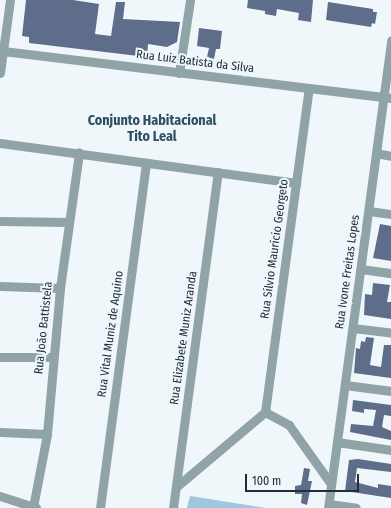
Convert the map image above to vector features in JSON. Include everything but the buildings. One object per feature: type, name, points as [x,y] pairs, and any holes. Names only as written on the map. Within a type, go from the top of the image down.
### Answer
[{"type":"street","points":[[0,73],[3,51],[4,20],[10,0]]},
{"type":"street","points":[[179,73],[190,0]]},
{"type":"street","name":"Rua Ivone Freitas Lopes","points":[[328,506],[376,154],[388,98],[391,40]]},
{"type":"street","name":"Rua Luiz Batista da Silva","points":[[3,51],[388,98]]},
{"type":"street","name":"Rua Sílvio Maurício Georgeto","points":[[265,412],[309,88]]},
{"type":"street","points":[[0,143],[79,152],[146,163],[296,183]]},
{"type":"street","name":"Rua João Battistela","points":[[34,507],[47,434],[60,288],[68,222],[79,152]]},
{"type":"street","points":[[376,154],[391,156]]},
{"type":"street","name":"Rua Vital Muniz de Aquino","points":[[100,508],[146,163]]},
{"type":"street","name":"Rua Elizabete Muniz Aranda","points":[[173,508],[218,172]]},
{"type":"street","points":[[369,211],[391,214]]},
{"type":"street","points":[[0,221],[68,222]]},
{"type":"street","points":[[361,269],[391,273]]},
{"type":"street","points":[[0,286],[60,288]]},
{"type":"street","points":[[353,328],[391,333]]},
{"type":"street","points":[[0,357],[53,357]]},
{"type":"street","points":[[345,385],[391,391]]},
{"type":"street","points":[[176,487],[265,412],[289,425],[331,484]]},
{"type":"street","points":[[0,432],[47,434]]},
{"type":"street","points":[[337,442],[391,450]]},
{"type":"street","points":[[0,496],[34,507]]},
{"type":"street","points":[[328,506],[356,508]]},
{"type":"shaded area","points":[[190,496],[266,508],[187,508]]},
{"type":"district","name":"Conjunto Habitacional Tito Leal","points":[[152,130]]}]
